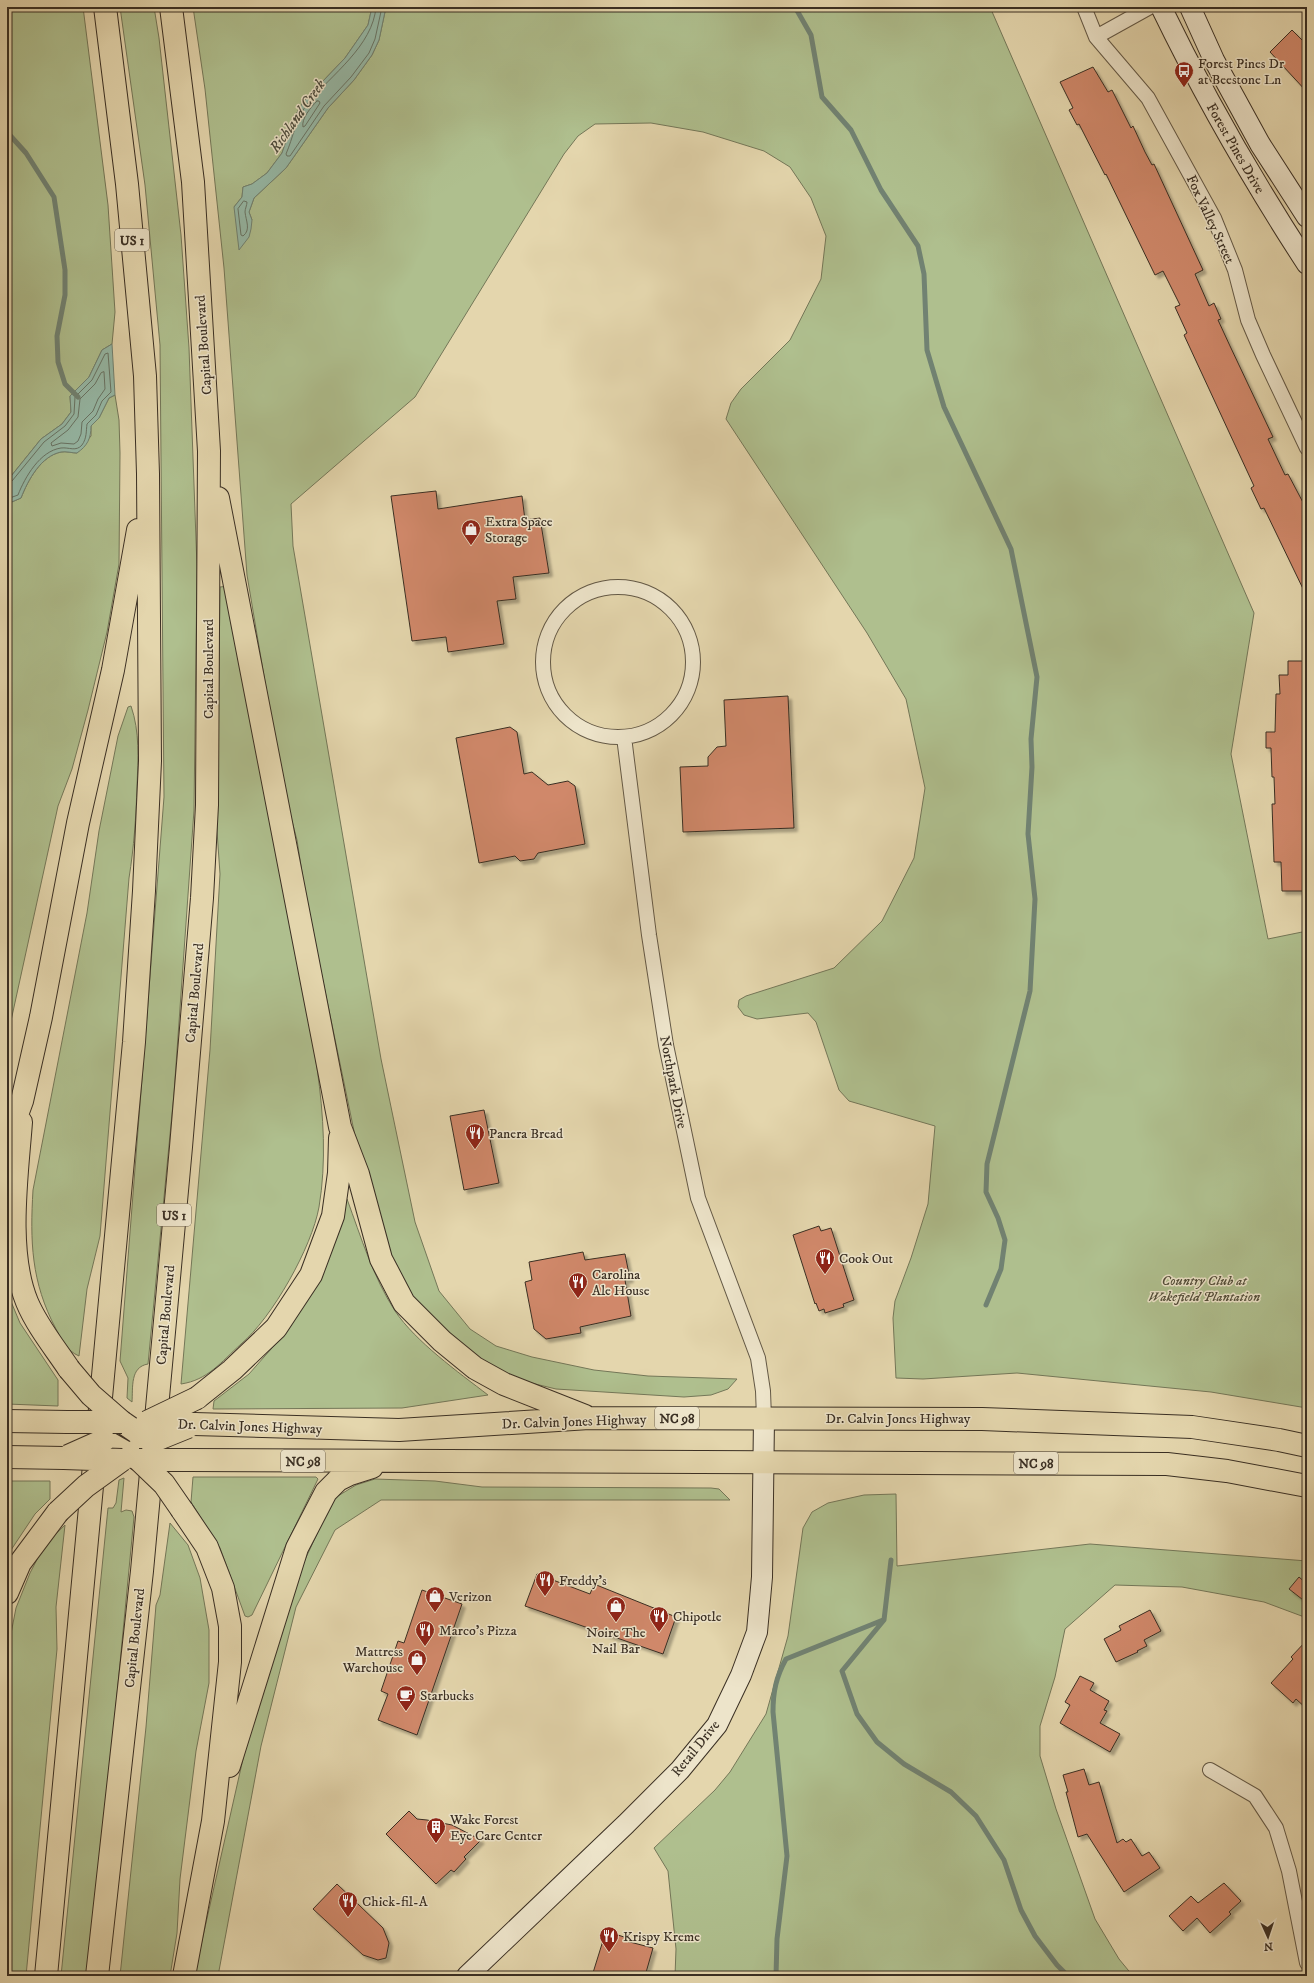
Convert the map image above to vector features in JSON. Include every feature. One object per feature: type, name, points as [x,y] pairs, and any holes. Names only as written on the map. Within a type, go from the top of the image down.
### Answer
[{"type":"highway","name":"US 1","points":[[46,1976],[134,1042],[143,907],[150,761],[148,474],[144,369],[126,177],[105,7]]},
{"type":"highway","name":"Capital Boulevard","points":[[97,1976],[142,1571],[202,898],[206,805],[209,451],[193,182],[170,7]]},
{"type":"highway","points":[[209,451],[340,1127],[358,1174],[381,1259],[404,1303],[442,1341],[475,1368],[504,1384],[589,1418]]},
{"type":"highway","points":[[7,1142],[22,1101],[41,1017],[78,823],[113,670],[148,474]]},
{"type":"highway","points":[[22,1101],[16,1187],[15,1233],[19,1274],[27,1302],[39,1325],[69,1370],[91,1395],[138,1429],[188,1460]]},
{"type":"highway","points":[[64,1458],[104,1440],[138,1429],[198,1398],[232,1370],[276,1328],[311,1276],[333,1216],[339,1173],[340,1127]]},
{"type":"highway","name":"Dr. Calvin Jones Highway","points":[[138,1429],[194,1424],[399,1430],[589,1418],[982,1418],[1192,1427],[1279,1440],[1307,1446]]},
{"type":"highway","points":[[7,1421],[67,1422],[138,1429]]},
{"type":"highway","points":[[67,1422],[104,1440],[164,1484],[207,1547],[223,1588],[230,1626],[230,1662],[213,1821],[184,1976]]},
{"type":"highway","points":[[7,1593],[20,1563],[58,1512],[86,1486],[130,1458],[138,1429]]},
{"type":"highway","name":"NC 98","points":[[7,1457],[188,1460],[1167,1464],[1227,1471],[1307,1486]]},
{"type":"highway","points":[[213,1821],[297,1548],[326,1492],[338,1480],[350,1474],[374,1467],[418,1461]]},
{"type":"street","name":"Fox Valley Street","points":[[1084,7],[1096,37],[1148,98],[1214,218],[1235,270],[1248,320],[1307,448]]},
{"type":"street","points":[[1096,37],[1150,7]]},
{"type":"street","name":"Forest Pines Drive","points":[[1160,7],[1187,62],[1254,180],[1307,264]]},
{"type":"street","name":"Forest Pines Drive","points":[[1190,7],[1214,60],[1260,144],[1307,218]]},
{"type":"street","points":[[609,587],[626,587],[642,591],[657,598],[682,621],[689,636],[693,652],[693,669],[690,685],[672,714],[659,724],[644,732],[624,736],[594,732],[579,726],[566,715],[555,702],[550,692],[544,671],[544,654],[547,638],[554,623],[577,599],[592,591],[609,587]]},
{"type":"street","name":"Northpark Drive","points":[[624,736],[649,935],[674,1084],[698,1198],[758,1358],[763,1391],[764,1418]]},
{"type":"street","name":"Retail Drive","points":[[467,1976],[600,1850],[680,1770],[717,1725],[741,1675],[756,1632],[762,1577],[764,1418]]},
{"type":"street","points":[[1210,1770],[1255,1796],[1276,1828],[1289,1871],[1307,1963]]},
{"type":"green space","points":[[7,7],[83,7],[108,205],[115,312],[112,344],[102,350],[89,377],[70,396],[71,412],[62,424],[41,439],[7,481]]},
{"type":"green space","points":[[120,7],[154,7],[159,38],[181,235],[189,348],[197,567],[194,810],[174,1093],[148,1364],[142,1366],[135,1373],[132,1402],[127,1398],[128,1378],[120,1361],[164,797],[160,345],[145,185]]},
{"type":"green space","name":"Country Club at Wakefield Plantation","points":[[193,7],[372,7],[368,25],[345,58],[303,102],[294,118],[282,153],[267,173],[252,184],[243,187],[242,197],[234,207],[252,220],[249,212],[254,198],[286,168],[328,108],[354,80],[372,55],[379,40],[386,7],[990,7],[1254,613],[1231,754],[1268,939],[1307,931],[1307,1408],[1211,1392],[1017,1373],[923,1379],[896,1378],[893,1318],[895,1301],[911,1258],[928,1204],[935,1126],[849,1101],[839,1090],[816,1022],[808,1013],[757,1019],[744,1015],[738,1007],[739,1000],[746,996],[834,968],[882,921],[914,858],[925,788],[906,699],[867,633],[726,419],[731,403],[741,389],[790,340],[821,279],[826,236],[811,198],[790,167],[764,151],[703,132],[651,123],[595,124],[578,136],[564,154],[415,397],[291,504],[293,546],[381,1059],[415,1222],[439,1291],[470,1329],[496,1346],[532,1357],[594,1370],[648,1376],[737,1379],[728,1389],[711,1395],[684,1397],[556,1389],[523,1381],[491,1367],[434,1326],[407,1290],[385,1250],[360,1160],[306,899],[297,840],[288,806],[268,700],[247,575],[224,268],[205,89]]},
{"type":"green space","points":[[115,395],[119,420],[120,453],[119,564],[107,632],[72,769],[58,806],[7,1039],[7,504],[21,498],[31,477],[47,458],[61,452],[77,453],[91,436],[91,426],[99,418],[109,398]]},
{"type":"green space","points":[[229,586],[312,1034],[321,1104],[323,1173],[319,1207],[315,1223],[299,1261],[277,1300],[253,1332],[220,1364],[199,1379],[181,1384],[210,1050],[220,874],[217,831],[220,587]]},
{"type":"green space","points":[[131,706],[136,726],[138,746],[136,809],[100,1236],[87,1289],[79,1356],[71,1351],[63,1341],[41,1295],[32,1244],[33,1190],[87,913],[99,831],[118,736],[128,707]]},
{"type":"green space","points":[[347,1199],[374,1271],[395,1311],[414,1334],[426,1345],[488,1395],[402,1408],[213,1409],[214,1401],[249,1374],[287,1331],[319,1282],[337,1236]]},
{"type":"green space","points":[[7,1292],[20,1323],[58,1380],[58,1406],[7,1404]]},
{"type":"green space","points":[[193,1477],[316,1477],[318,1479],[252,1615],[248,1617],[245,1616],[220,1548],[191,1502]]},
{"type":"green space","points":[[124,1478],[121,1512],[126,1510],[132,1511],[134,1517],[90,1976],[61,1976],[108,1508],[113,1508],[116,1503],[119,1480]]},
{"type":"green space","points":[[375,1479],[435,1481],[482,1487],[711,1488],[719,1489],[730,1500],[381,1500],[335,1530],[296,1607],[261,1746],[218,1976],[194,1976],[245,1750],[286,1601],[333,1499],[356,1485]]},
{"type":"green space","points":[[7,1481],[50,1481],[50,1499],[35,1514],[7,1556]]},
{"type":"green space","points":[[896,1494],[897,1566],[1090,1544],[1307,1561],[1307,1618],[1264,1602],[1182,1587],[1115,1585],[1065,1629],[1055,1677],[1040,1726],[1040,1756],[1056,1809],[1095,1919],[1119,1959],[1133,1976],[991,1976],[950,1972],[910,1976],[675,1976],[676,1949],[668,1871],[654,1848],[715,1790],[730,1772],[766,1714],[788,1636],[803,1528],[812,1512],[828,1503],[864,1495]]},
{"type":"green space","points":[[170,1523],[188,1545],[200,1578],[209,1630],[209,1683],[196,1751],[180,1879],[177,1933],[170,1976],[120,1976],[146,1727],[156,1605],[160,1595]]},
{"type":"green space","points":[[65,1525],[56,1607],[57,1649],[26,1976],[7,1976],[7,1654],[16,1608],[30,1573],[45,1544]]},
{"type":"water","name":"Richland Creek","points":[[372,7],[386,7],[379,40],[372,55],[354,80],[328,108],[286,168],[254,198],[249,212],[252,220],[249,237],[239,250],[234,207],[242,197],[243,187],[252,184],[267,173],[282,153],[294,118],[303,102],[345,58],[368,25]]},
{"type":"water","points":[[112,344],[115,395],[109,398],[99,418],[91,426],[90,435],[86,445],[77,453],[61,452],[47,458],[31,477],[21,498],[7,504],[8,480],[41,439],[62,424],[71,412],[70,396],[89,377],[102,350]]},
{"type":"building","points":[[1292,30],[1307,45],[1307,92],[1270,52]]},
{"type":"building","points":[[1093,67],[1108,92],[1112,90],[1131,128],[1133,126],[1152,165],[1154,164],[1203,270],[1195,274],[1209,306],[1214,303],[1221,319],[1218,320],[1273,437],[1268,439],[1285,475],[1288,474],[1307,510],[1307,597],[1264,508],[1261,509],[1251,488],[1254,486],[1184,335],[1187,333],[1175,307],[1180,305],[1163,271],[1155,275],[1106,174],[1105,175],[1079,124],[1077,125],[1069,110],[1073,108],[1060,82]]},
{"type":"building","name":"Extra Space Storage","points":[[436,491],[438,509],[522,496],[525,520],[540,518],[549,573],[513,577],[516,599],[497,601],[504,644],[448,652],[446,637],[412,641],[391,496]]},
{"type":"building","points":[[1288,661],[1307,661],[1307,891],[1282,891],[1281,862],[1274,862],[1272,804],[1275,804],[1274,777],[1272,777],[1271,748],[1266,748],[1266,732],[1275,732],[1276,694],[1280,694],[1279,675],[1288,675]]},
{"type":"building","points":[[788,696],[794,828],[683,832],[680,767],[708,766],[708,757],[717,747],[726,746],[724,700]]},
{"type":"building","points":[[510,727],[517,732],[524,774],[532,772],[548,785],[568,781],[575,786],[585,844],[538,853],[534,859],[520,861],[515,856],[479,863],[456,738]]},
{"type":"building","points":[[484,1110],[499,1183],[464,1190],[450,1116]]},
{"type":"building","name":"Cook Out","points":[[819,1226],[821,1231],[831,1228],[854,1300],[843,1304],[844,1307],[825,1313],[824,1309],[819,1311],[816,1303],[815,1304],[793,1235]]},
{"type":"building","name":"Carolina Ale House","points":[[583,1252],[585,1260],[625,1254],[630,1279],[625,1280],[631,1316],[580,1327],[581,1333],[546,1339],[534,1329],[525,1282],[532,1280],[529,1262]]},
{"type":"building","points":[[537,1574],[590,1594],[594,1584],[676,1617],[663,1654],[525,1606]]},
{"type":"building","points":[[1299,1577],[1307,1584],[1307,1603],[1289,1589]]},
{"type":"building","points":[[422,1590],[462,1604],[417,1735],[378,1720],[388,1694],[381,1691],[398,1641],[404,1643]]},
{"type":"building","points":[[1150,1610],[1161,1631],[1144,1640],[1147,1646],[1137,1651],[1138,1652],[1116,1662],[1104,1639],[1121,1630],[1119,1626]]},
{"type":"building","points":[[1307,1640],[1307,1709],[1296,1699],[1293,1703],[1271,1683],[1293,1659],[1291,1657]]},
{"type":"building","points":[[1080,1676],[1094,1683],[1090,1690],[1109,1701],[1104,1710],[1107,1711],[1100,1723],[1120,1734],[1110,1752],[1060,1723],[1070,1705],[1065,1702]]},
{"type":"building","points":[[1084,1769],[1089,1785],[1099,1782],[1117,1843],[1123,1839],[1126,1842],[1131,1839],[1142,1856],[1149,1852],[1160,1868],[1124,1892],[1087,1834],[1078,1837],[1063,1775]]},
{"type":"building","name":"Wake Forest Eye Care Center","points":[[409,1811],[417,1819],[452,1825],[481,1840],[464,1857],[466,1859],[454,1872],[451,1870],[436,1884],[386,1834]]},
{"type":"building","points":[[1224,1883],[1241,1901],[1229,1912],[1231,1914],[1210,1933],[1197,1918],[1183,1931],[1169,1916],[1191,1896],[1198,1903]]},
{"type":"building","name":"Chick-fil-A","points":[[337,1884],[383,1928],[389,1943],[386,1958],[378,1960],[363,1955],[313,1909]]},
{"type":"building","points":[[606,1931],[627,1938],[626,1941],[653,1948],[645,1976],[592,1976]]},
{"type":"waterway","points":[[795,7],[811,35],[822,97],[851,130],[881,190],[918,246],[924,274],[927,350],[944,407],[1011,549],[1037,677],[1031,739],[1032,767],[1028,834],[1035,899],[1030,991],[987,1164],[986,1192],[998,1218],[1005,1240],[1001,1269],[986,1305]]},
{"type":"waterway","points":[[7,132],[26,153],[54,197],[65,270],[65,295],[57,336],[58,362],[65,384],[78,397]]},
{"type":"waterway","points":[[891,1560],[884,1620],[842,1671],[857,1714],[877,1742],[904,1764],[951,1792],[976,1816],[1004,1860],[1021,1910],[1035,1936],[1057,1965],[1068,1976]]},
{"type":"waterway","points":[[776,1976],[777,1939],[787,1856],[773,1712],[774,1691],[777,1678],[786,1659],[883,1620]]},
{"type":"place","name":"Forest Pines Dr at Beestone Ln","points":[[1184,88]]},
{"type":"place","name":"Extra Space Storage","points":[[471,546]]},
{"type":"place","name":"Panera Bread","points":[[475,1150]]},
{"type":"place","name":"Cook Out","points":[[825,1275]]},
{"type":"place","name":"Carolina Ale House","points":[[578,1299]]},
{"type":"place","name":"Freddy's","points":[[545,1597]]},
{"type":"place","name":"Verizon","points":[[435,1613]]},
{"type":"place","name":"Noire The Nail Bar","points":[[616,1623]]},
{"type":"place","name":"Chipotle","points":[[659,1633]]},
{"type":"place","name":"Marco's Pizza","points":[[425,1647]]},
{"type":"place","name":"Mattress Warehouse","points":[[417,1676]]},
{"type":"place","name":"Starbucks","points":[[406,1712]]},
{"type":"place","name":"Wake Forest Eye Care Center","points":[[436,1844]]},
{"type":"place","name":"Chick-fil-A","points":[[348,1918]]},
{"type":"place","name":"Krispy Kreme","points":[[609,1953]]}]
